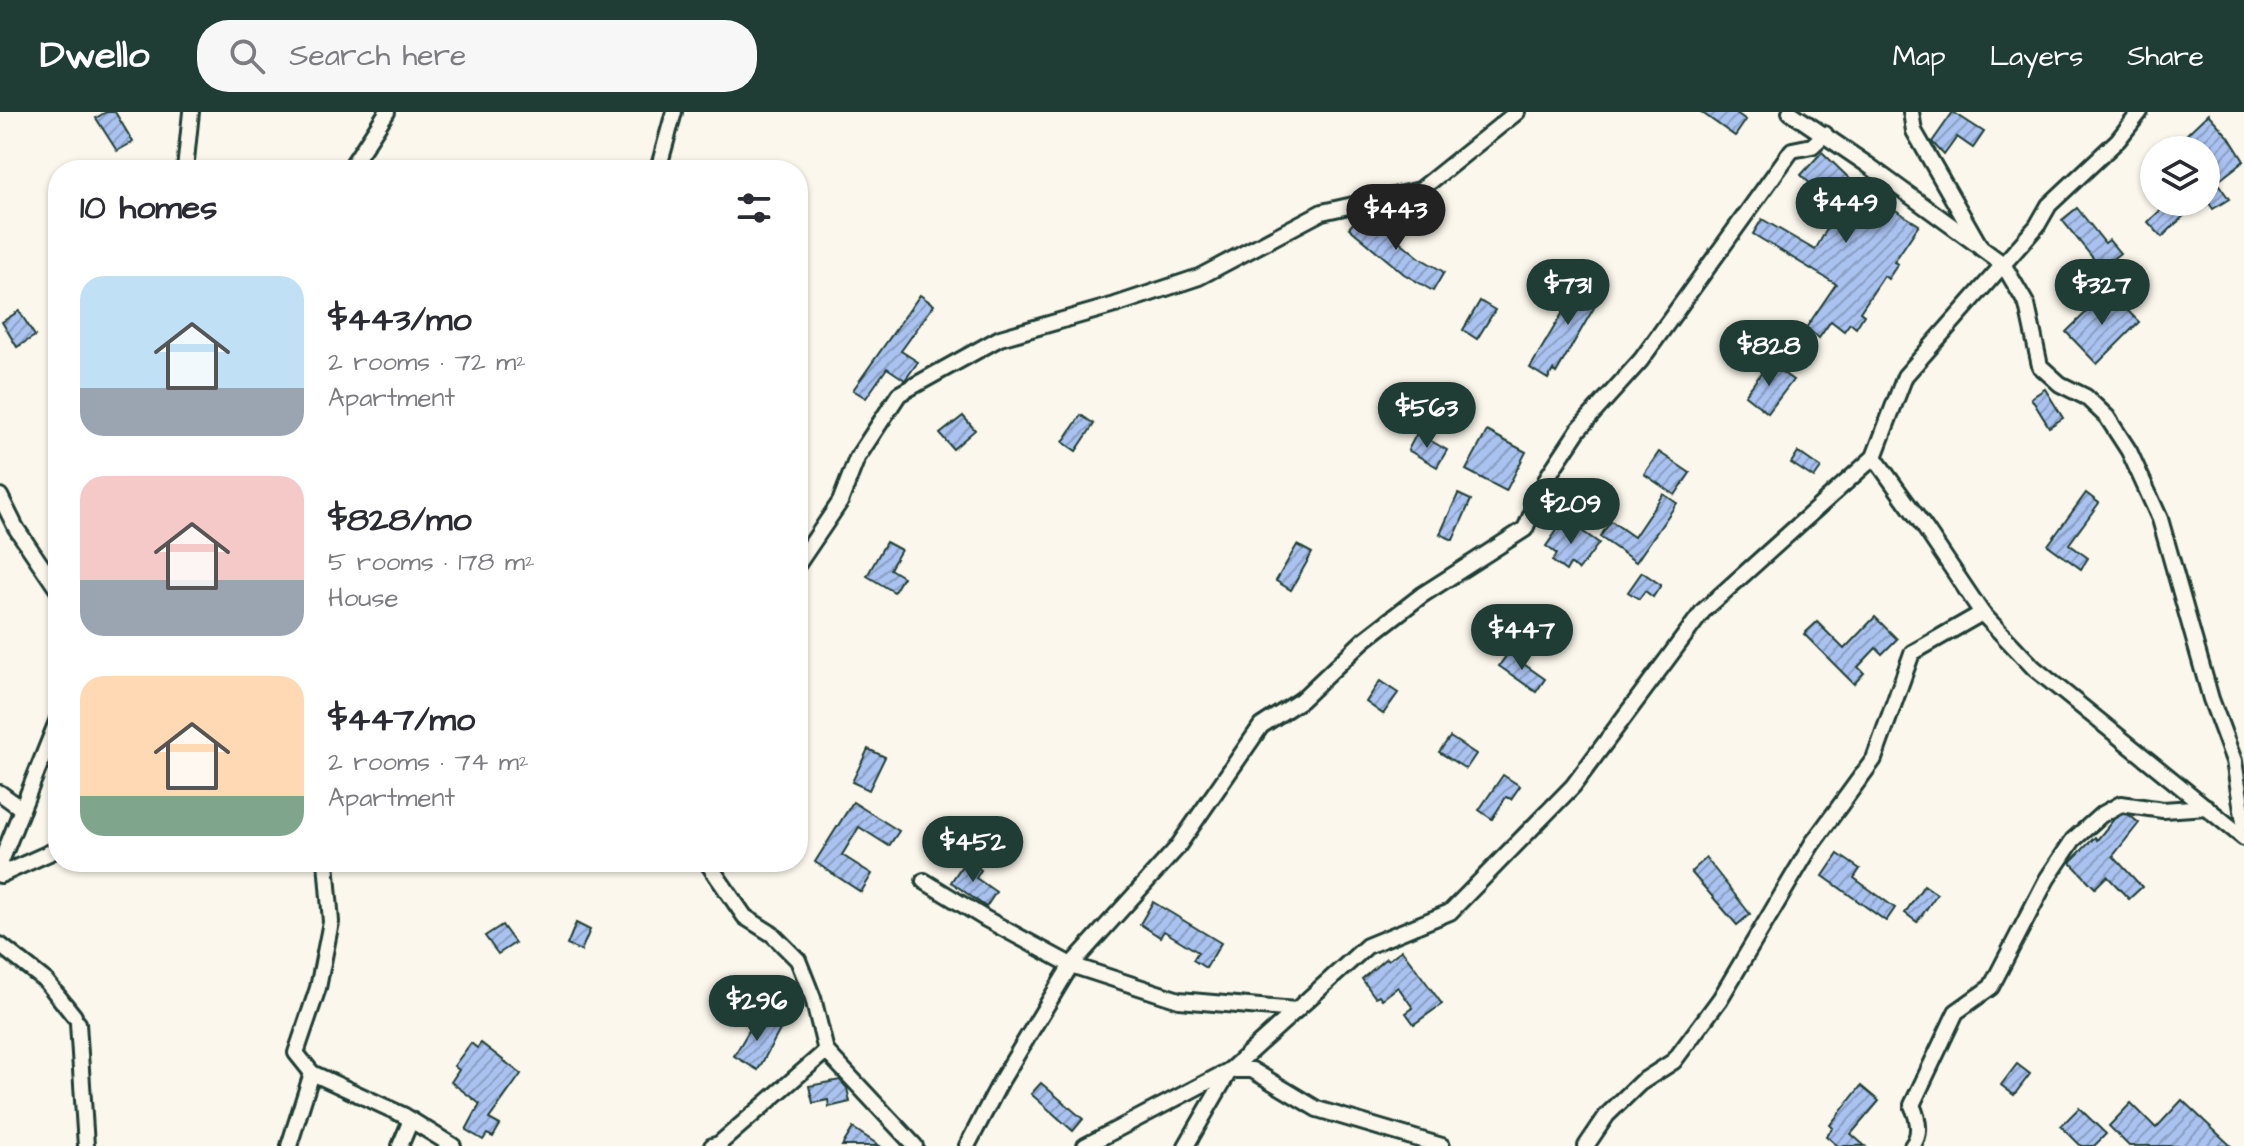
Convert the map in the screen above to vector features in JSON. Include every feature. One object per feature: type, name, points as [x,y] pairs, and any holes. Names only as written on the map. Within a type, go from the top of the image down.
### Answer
[{"type":"street","points":[[186,160],[191,112]]},
{"type":"street","points":[[356,160],[387,112]]},
{"type":"street","points":[[661,160],[674,112]]},
{"type":"street","points":[[808,549],[840,502],[857,458],[899,394],[1000,338],[1199,277],[1322,212],[1420,190],[1517,112]]},
{"type":"street","points":[[1790,112],[1825,134],[2003,264],[2027,305],[2040,366],[2060,384],[2086,397],[2107,417],[2129,451],[2160,519],[2211,699],[2234,761],[2244,822]]},
{"type":"street","points":[[1911,112],[1914,131],[1981,248]]},
{"type":"street","points":[[1085,1146],[1230,1070],[1367,946],[1450,912],[1573,786],[1703,611],[1874,457],[1905,376],[2037,226],[2049,205],[2118,140],[2140,112]]},
{"type":"street","points":[[967,1146],[1001,1081],[1071,965],[1176,849],[1261,726],[1301,700],[1364,640],[1422,595],[1525,529],[1548,476],[1579,429],[1641,360],[1792,150],[1812,146],[1825,134]]},
{"type":"street","points":[[1874,457],[1982,613],[2034,668],[2244,838]]},
{"type":"street","points":[[0,496],[16,528],[48,575]]},
{"type":"street","points":[[1586,1146],[1607,1115],[1640,1083],[1674,1061],[1720,999],[1812,844],[1874,759],[1912,653],[1982,613]]},
{"type":"street","points":[[0,864],[48,744]]},
{"type":"street","points":[[0,793],[22,809]]},
{"type":"street","points":[[1912,1146],[1916,1142],[1919,1120],[1912,1105],[1956,1012],[1991,987],[2047,879],[2073,840],[2101,815],[2121,804],[2163,810],[2207,807]]},
{"type":"street","points":[[0,875],[48,853]]},
{"type":"street","points":[[327,872],[331,922],[318,988],[296,1053],[312,1073],[411,1120],[453,1146]]},
{"type":"street","points":[[714,872],[745,917],[772,934],[798,960],[813,998],[826,1051],[915,1146]]},
{"type":"street","points":[[924,881],[1071,965],[1179,1000],[1296,1010]]},
{"type":"street","points":[[0,945],[46,981],[76,1020],[86,1146]]},
{"type":"street","points":[[712,1146],[719,1144],[826,1051]]},
{"type":"street","points":[[1186,1146],[1230,1070]]},
{"type":"street","points":[[1230,1070],[1252,1070],[1317,1109],[1442,1146]]},
{"type":"street","points":[[289,1146],[312,1073]]},
{"type":"street","points":[[400,1146],[411,1120]]},
{"type":"building","points":[[106,112],[115,112],[133,142],[117,151],[96,118]]},
{"type":"building","points":[[1701,112],[1735,112],[1746,120],[1735,136]]},
{"type":"building","points":[[1953,112],[1984,132],[1973,148],[1957,137],[1944,155],[1932,142]]},
{"type":"building","points":[[2208,114],[2229,137],[2244,161],[2220,180],[2220,136],[2187,134]]},
{"type":"building","points":[[1822,152],[1856,185],[1919,225],[1894,262],[1898,264],[1888,279],[1884,276],[1860,312],[1864,315],[1856,328],[1850,323],[1844,331],[1831,321],[1819,338],[1806,328],[1836,284],[1753,234],[1762,219],[1815,250],[1838,210],[1801,175]]},
{"type":"building","points":[[2220,186],[2229,199],[2220,205]]},
{"type":"building","points":[[2077,208],[2105,243],[2109,240],[2120,253],[2101,268],[2062,220]]},
{"type":"building","points":[[1365,213],[1420,258],[1444,272],[1433,291],[1404,274],[1349,228]]},
{"type":"building","points":[[2154,216],[2184,216],[2162,237],[2148,222]]},
{"type":"building","points":[[1585,275],[1606,287],[1556,373],[1553,370],[1548,379],[1530,368]]},
{"type":"building","points":[[2108,291],[2139,322],[2097,364],[2066,332]]},
{"type":"building","points":[[920,295],[934,305],[901,351],[918,362],[905,380],[887,368],[866,398],[853,390]]},
{"type":"building","points":[[1480,301],[1495,310],[1477,339],[1463,330]]},
{"type":"building","points":[[19,311],[35,336],[17,347],[2,322]]},
{"type":"building","points":[[1769,363],[1793,380],[1768,413],[1745,395]]},
{"type":"building","points":[[2045,389],[2063,418],[2049,427],[2031,398]]},
{"type":"building","points":[[1081,415],[1094,424],[1076,451],[1063,442]]},
{"type":"building","points":[[963,416],[975,430],[953,449],[940,434]]},
{"type":"building","points":[[1487,431],[1526,452],[1506,491],[1466,470]]},
{"type":"building","points":[[1417,433],[1447,450],[1437,467],[1408,450]]},
{"type":"building","points":[[1659,452],[1690,473],[1675,495],[1644,474]]},
{"type":"building","points":[[1798,452],[1821,468],[1814,478],[1791,463]]},
{"type":"building","points":[[2086,493],[2099,503],[2069,544],[2088,558],[2081,569],[2048,545]]},
{"type":"building","points":[[1458,494],[1471,500],[1453,540],[1440,534]]},
{"type":"building","points":[[1663,494],[1677,503],[1636,562],[1600,537],[1611,521],[1634,537]]},
{"type":"building","points":[[1565,519],[1599,543],[1579,570],[1570,564],[1566,571],[1552,561],[1557,554],[1546,546]]},
{"type":"building","points":[[886,542],[901,550],[890,569],[903,577],[894,592],[867,576]]},
{"type":"building","points":[[1297,545],[1312,553],[1291,590],[1276,581]]},
{"type":"building","points":[[1642,572],[1661,585],[1653,597],[1645,591],[1639,599],[1628,592]]},
{"type":"building","points":[[1875,617],[1897,639],[1882,654],[1876,648],[1858,667],[1864,673],[1854,684],[1804,634],[1817,622],[1844,649]]},
{"type":"building","points":[[1508,653],[1545,679],[1536,692],[1499,666]]},
{"type":"building","points":[[1380,681],[1398,693],[1383,714],[1366,702]]},
{"type":"building","points":[[1450,737],[1476,754],[1466,769],[1439,752]]},
{"type":"building","points":[[868,749],[885,757],[869,790],[852,782]]},
{"type":"building","points":[[1503,775],[1520,786],[1511,799],[1506,797],[1492,819],[1479,810]]},
{"type":"building","points":[[853,802],[899,831],[889,846],[859,827],[842,855],[872,874],[861,892],[815,862]]},
{"type":"building","points":[[2123,814],[2139,823],[2113,856],[2142,887],[2129,899],[2107,876],[2095,888],[2070,862]]},
{"type":"building","points":[[1838,854],[1860,869],[1854,878],[1895,908],[1886,921],[1823,876]]},
{"type":"building","points":[[1706,858],[1750,914],[1737,925],[1691,872]]},
{"type":"building","points":[[966,860],[981,870],[976,878],[996,892],[986,907],[951,882]]},
{"type":"building","points":[[1924,885],[1937,894],[1917,922],[1905,913]]},
{"type":"building","points":[[1153,902],[1221,943],[1206,968],[1193,960],[1198,952],[1164,931],[1160,937],[1140,924]]},
{"type":"building","points":[[576,923],[590,930],[581,951],[567,945]]},
{"type":"building","points":[[502,925],[515,943],[498,954],[485,936]]},
{"type":"building","points":[[1402,950],[1442,1004],[1414,1024],[1406,1013],[1413,1008],[1398,987],[1382,999],[1379,995],[1375,997],[1362,979],[1386,958],[1388,960]]},
{"type":"building","points":[[757,1017],[780,1030],[758,1070],[734,1056]]},
{"type":"building","points":[[471,1043],[477,1048],[481,1043],[521,1074],[489,1119],[500,1125],[493,1137],[487,1134],[483,1140],[466,1130],[480,1104],[451,1082],[459,1070],[454,1066]]},
{"type":"building","points":[[2017,1064],[2030,1074],[2014,1095],[2001,1085]]},
{"type":"building","points":[[840,1080],[847,1088],[850,1102],[829,1107],[828,1100],[813,1103],[809,1086]]},
{"type":"building","points":[[1041,1083],[1083,1119],[1073,1131],[1031,1094]]},
{"type":"building","points":[[1861,1086],[1879,1101],[1851,1134],[1865,1146],[1838,1146],[1826,1136],[1833,1128],[1830,1125]]},
{"type":"building","points":[[2182,1100],[2231,1146],[2129,1146],[2109,1126],[2131,1103],[2156,1128]]},
{"type":"building","points":[[2079,1108],[2106,1134],[2094,1146],[2081,1146],[2061,1126]]},
{"type":"building","points":[[853,1128],[880,1146],[842,1146]]}]
